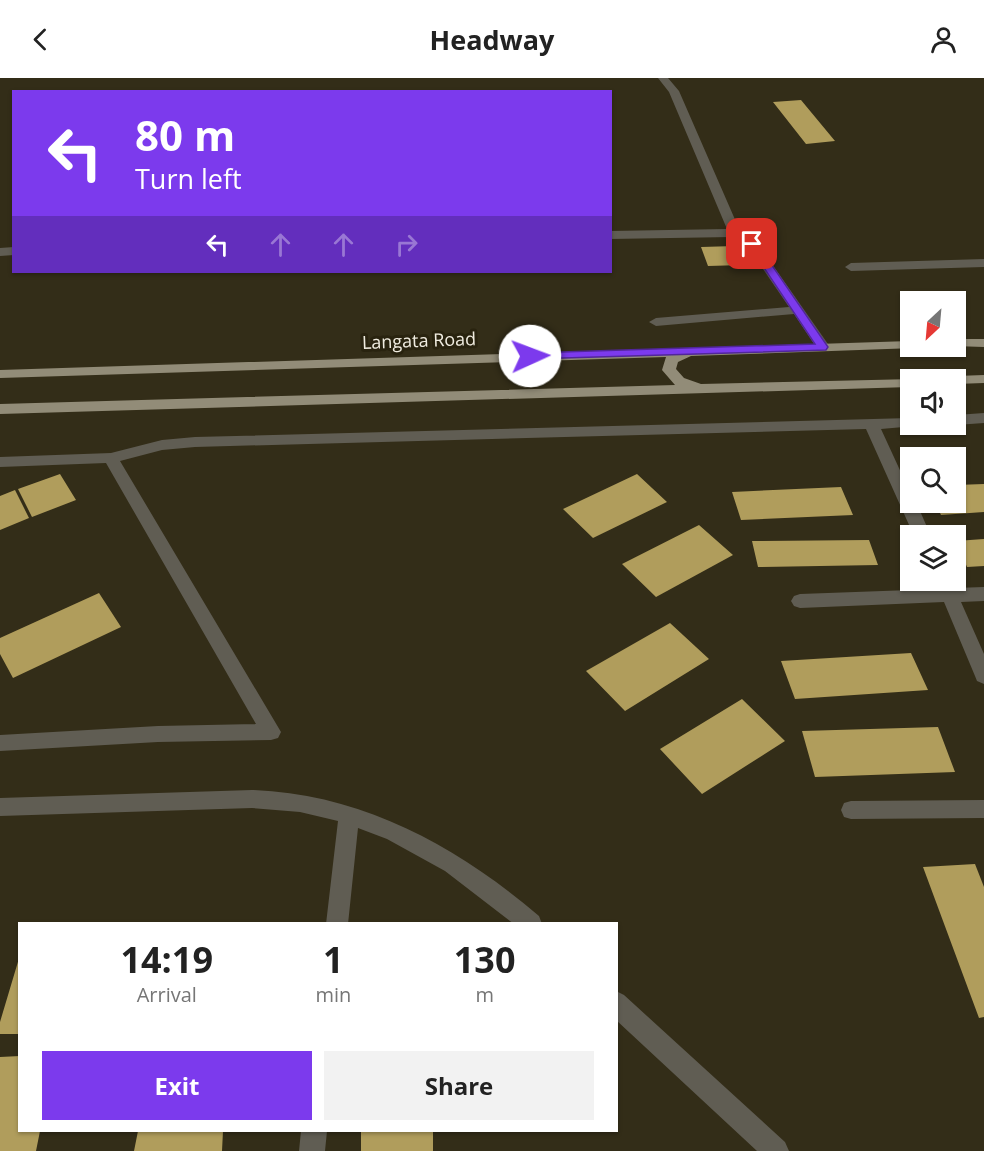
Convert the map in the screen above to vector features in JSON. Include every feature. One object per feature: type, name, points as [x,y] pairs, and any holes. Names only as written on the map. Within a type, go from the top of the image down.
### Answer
[{"type":"main road","points":[[966,343],[984,343]]},
{"type":"main road","name":"Langata Road","points":[[0,374],[694,350],[900,345]]},
{"type":"main road","points":[[694,350],[671,360],[669,373],[686,385],[709,389]]},
{"type":"main road","points":[[966,380],[984,379]]},
{"type":"main road","points":[[0,409],[213,400],[900,382]]},
{"type":"street","points":[[663,78],[675,91],[735,233]]},
{"type":"street","points":[[612,235],[735,233],[752,244],[823,347]]},
{"type":"street","points":[[851,267],[984,263]]},
{"type":"street","points":[[656,322],[799,310]]},
{"type":"street","points":[[966,419],[984,418]]},
{"type":"street","points":[[0,462],[111,458],[154,447],[195,442],[900,424]]},
{"type":"street","points":[[872,426],[918,525]]},
{"type":"street","points":[[0,743],[158,734],[271,732],[111,458]]},
{"type":"street","points":[[801,601],[913,591]]},
{"type":"street","points":[[947,591],[984,676]]},
{"type":"street","points":[[965,591],[984,594]]},
{"type":"street","points":[[0,807],[252,798],[300,803],[349,814],[421,844],[495,891],[529,922]]},
{"type":"street","points":[[851,810],[984,809]]},
{"type":"street","points":[[337,922],[349,814]]},
{"type":"street","points":[[618,1005],[776,1151]]},
{"type":"street","points":[[312,1151],[314,1132]]},
{"type":"building","points":[[801,100],[835,141],[806,144],[773,102]]},
{"type":"building","points":[[735,246],[743,265],[708,266],[701,247]]},
{"type":"building","points":[[60,474],[76,500],[32,517],[18,489]]},
{"type":"building","points":[[637,474],[667,502],[593,538],[563,509]]},
{"type":"building","points":[[984,484],[984,512],[941,515],[940,513],[966,513],[966,485]]},
{"type":"building","points":[[841,487],[853,515],[741,520],[732,492]]},
{"type":"building","points":[[15,490],[29,518],[0,530],[0,496]]},
{"type":"building","points":[[699,525],[733,555],[656,597],[622,564]]},
{"type":"building","points":[[984,539],[984,566],[967,567],[966,540]]},
{"type":"building","points":[[869,540],[878,565],[758,567],[752,541]]},
{"type":"building","points":[[99,593],[121,627],[13,678],[0,654],[0,638]]},
{"type":"building","points":[[670,623],[709,659],[625,711],[586,671]]},
{"type":"building","points":[[911,653],[928,690],[795,699],[781,661]]},
{"type":"building","points":[[742,699],[785,741],[702,794],[660,749]]},
{"type":"building","points":[[938,727],[955,772],[815,777],[802,731]]},
{"type":"building","points":[[975,864],[984,887],[984,1017],[979,1018],[923,867]]},
{"type":"building","points":[[18,962],[18,1034],[0,1034],[0,1022]]},
{"type":"building","points":[[18,1056],[18,1132],[40,1132],[36,1151],[0,1151],[0,1057]]},
{"type":"building","points":[[138,1132],[223,1132],[222,1151],[134,1151]]},
{"type":"building","points":[[361,1132],[433,1132],[433,1151],[361,1151]]},
{"type":"route","points":[[530,356],[823,347],[752,244]]}]
